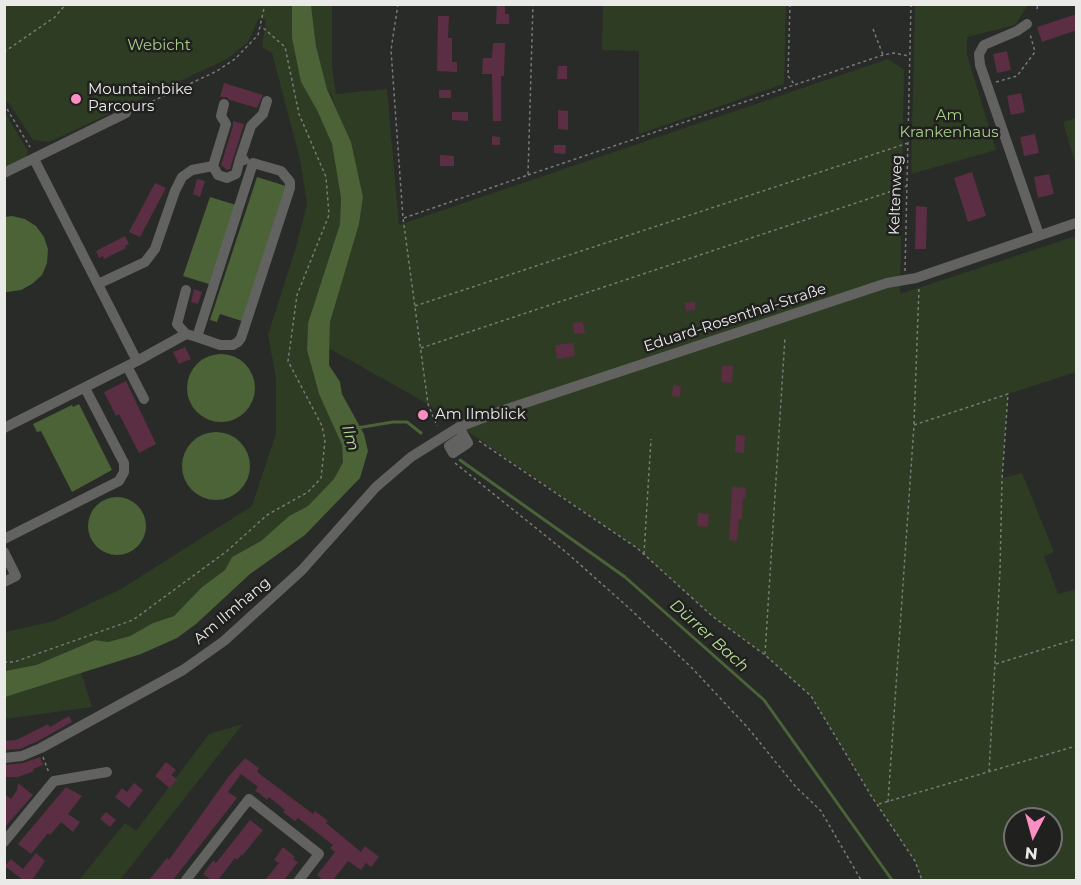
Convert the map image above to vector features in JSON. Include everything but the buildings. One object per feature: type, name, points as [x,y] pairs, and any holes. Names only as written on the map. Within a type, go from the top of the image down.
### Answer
[{"type":"street","points":[[1027,24],[1017,31],[984,45],[979,54],[980,65],[1039,235]]},
{"type":"street","points":[[224,105],[221,116],[226,124],[213,165],[218,175],[227,178],[236,174],[251,126],[263,114],[267,101]]},
{"type":"street","points":[[4,173],[126,113]]},
{"type":"street","points":[[34,159],[98,284],[132,363],[144,399]]},
{"type":"street","points":[[186,290],[177,324],[192,335],[227,346],[233,345],[241,338],[290,189],[290,182],[281,171],[240,159]]},
{"type":"street","points":[[4,428],[192,335],[253,163]]},
{"type":"street","points":[[98,284],[145,262],[155,249],[182,177],[192,170],[213,165]]},
{"type":"street","name":"Eduard-Rosenthal-Straße","points":[[443,436],[462,431],[504,410],[887,283],[910,278],[1077,223]]},
{"type":"street","points":[[4,539],[119,481],[124,472],[124,463],[85,388]]},
{"type":"street","name":"Am Ilmhang","points":[[4,758],[22,756],[41,748],[183,670],[224,640],[302,570],[376,487],[411,457],[443,436]]},
{"type":"street","points":[[4,552],[16,576],[4,582]]},
{"type":"street","points":[[4,842],[54,781],[107,772]]},
{"type":"street","points":[[186,880],[249,799],[319,854],[299,880]]},
{"type":"path","points":[[4,52],[55,17],[66,4]]},
{"type":"path","points":[[126,113],[217,71],[235,59],[253,42],[261,26],[265,4]]},
{"type":"path","points":[[398,4],[391,50],[403,218],[428,404],[433,420],[443,436]]},
{"type":"path","points":[[528,175],[533,4]]},
{"type":"path","points":[[790,4],[788,76],[795,85]]},
{"type":"path","name":"Keltenweg","points":[[888,802],[914,425],[920,289],[910,278],[907,186],[911,4]]},
{"type":"path","points":[[1037,9],[1038,4]]},
{"type":"path","points":[[996,82],[1017,76],[1035,52],[1027,24]]},
{"type":"path","points":[[4,662],[14,662],[133,620],[227,551],[267,515],[308,492],[321,478],[325,441],[321,426],[288,361],[297,295],[330,215],[326,177],[299,114],[285,47],[261,26]]},
{"type":"path","points":[[873,29],[883,56]]},
{"type":"path","points":[[403,218],[883,56],[894,53],[909,56]]},
{"type":"path","points":[[4,104],[29,144],[34,159]]},
{"type":"path","points":[[415,306],[908,143]]},
{"type":"path","points":[[420,349],[907,186]]},
{"type":"path","points":[[765,655],[785,337]]},
{"type":"path","points":[[914,425],[1008,394],[989,772]]},
{"type":"path","points":[[462,431],[644,555],[712,616],[765,655],[811,696],[915,861],[922,880]]},
{"type":"path","points":[[644,555],[651,439]]},
{"type":"path","points":[[453,462],[567,553],[637,615],[701,677],[748,728],[796,787],[821,811],[861,880]]},
{"type":"path","points":[[995,665],[1077,639]]},
{"type":"path","points":[[878,805],[1077,746]]},
{"type":"path","points":[[44,761],[51,779]]},
{"type":"green space","name":"Webicht","points":[[5,5],[292,5],[301,82],[317,109],[332,144],[341,198],[340,224],[308,323],[307,350],[319,394],[342,445],[343,461],[335,479],[308,506],[289,516],[261,541],[232,557],[225,570],[202,587],[174,616],[153,623],[130,636],[108,642],[95,640],[36,665],[5,671],[5,632],[54,621],[121,589],[252,506],[276,433],[276,378],[268,335],[307,204],[300,159],[272,53],[262,47],[266,20],[259,18],[248,42],[227,59],[49,142],[33,140],[8,102],[5,104]]},
{"type":"green space","points":[[311,5],[332,5],[332,67],[336,94],[387,89],[399,225],[888,59],[904,70],[900,294],[1076,236],[1076,372],[1008,394],[1002,478],[1022,473],[1054,552],[1044,556],[1058,594],[1076,589],[1076,880],[922,880],[915,861],[872,797],[811,696],[765,655],[712,616],[637,548],[428,404],[330,349],[330,322],[359,224],[363,197],[357,171],[331,94],[327,89],[316,46]]},
{"type":"green space","points":[[603,5],[786,5],[784,84],[639,134],[639,51],[602,50]]},
{"type":"green space","name":"Am Krankenhaus","points":[[915,5],[1028,5],[1015,25],[967,37],[967,55],[996,150],[911,174]]},
{"type":"green space","points":[[4,111],[28,151],[26,157],[4,169]]},
{"type":"green space","points":[[1076,118],[1076,166],[1063,122]]},
{"type":"green space","points":[[81,672],[92,707],[5,719],[4,697]]},
{"type":"green space","points":[[243,724],[120,880],[79,880],[125,823],[136,831],[209,734]]},
{"type":"water","name":"Ilm","points":[[292,5],[311,5],[316,46],[327,89],[351,142],[363,197],[359,224],[330,322],[329,365],[340,382],[342,394],[364,434],[368,451],[360,478],[305,535],[250,574],[196,624],[177,638],[141,654],[5,697],[5,671],[36,665],[95,640],[108,642],[130,636],[153,623],[174,616],[202,587],[225,570],[232,557],[261,541],[289,516],[308,506],[334,479],[343,462],[342,445],[319,394],[307,350],[308,323],[340,224],[341,198],[332,144],[301,82],[292,38]]},
{"type":"water","points":[[257,177],[286,186],[242,321],[220,314],[217,322],[210,320]]},
{"type":"water","points":[[210,197],[236,205],[209,284],[183,276]]},
{"type":"water","points":[[5,217],[25,219],[36,226],[44,237],[48,249],[47,263],[42,275],[21,290],[7,292],[4,291]]},
{"type":"water","points":[[221,354],[234,357],[245,364],[252,375],[255,388],[252,401],[245,412],[234,419],[221,422],[208,419],[197,412],[190,401],[187,388],[190,375],[197,364],[208,357]]},
{"type":"water","points":[[79,404],[112,470],[72,492],[41,431],[37,432],[33,424],[72,405],[73,407]]},
{"type":"water","points":[[216,432],[229,435],[240,442],[247,453],[250,466],[247,479],[240,490],[229,497],[216,500],[203,497],[192,490],[185,479],[182,466],[185,453],[192,442],[203,435]]},
{"type":"water","points":[[117,497],[133,502],[141,510],[146,526],[141,542],[133,550],[117,555],[101,550],[93,542],[88,526],[93,510],[101,502]]},
{"type":"waterway","name":"Dürrer Bach","points":[[357,428],[407,422],[421,433]]},
{"type":"waterway","name":"Dürrer Bach","points":[[460,460],[625,577],[764,700],[892,880]]},
{"type":"place","name":"Mountainbike Parcours","points":[[76,99]]},
{"type":"place","name":"Am Ilmblick","points":[[423,415]]}]
